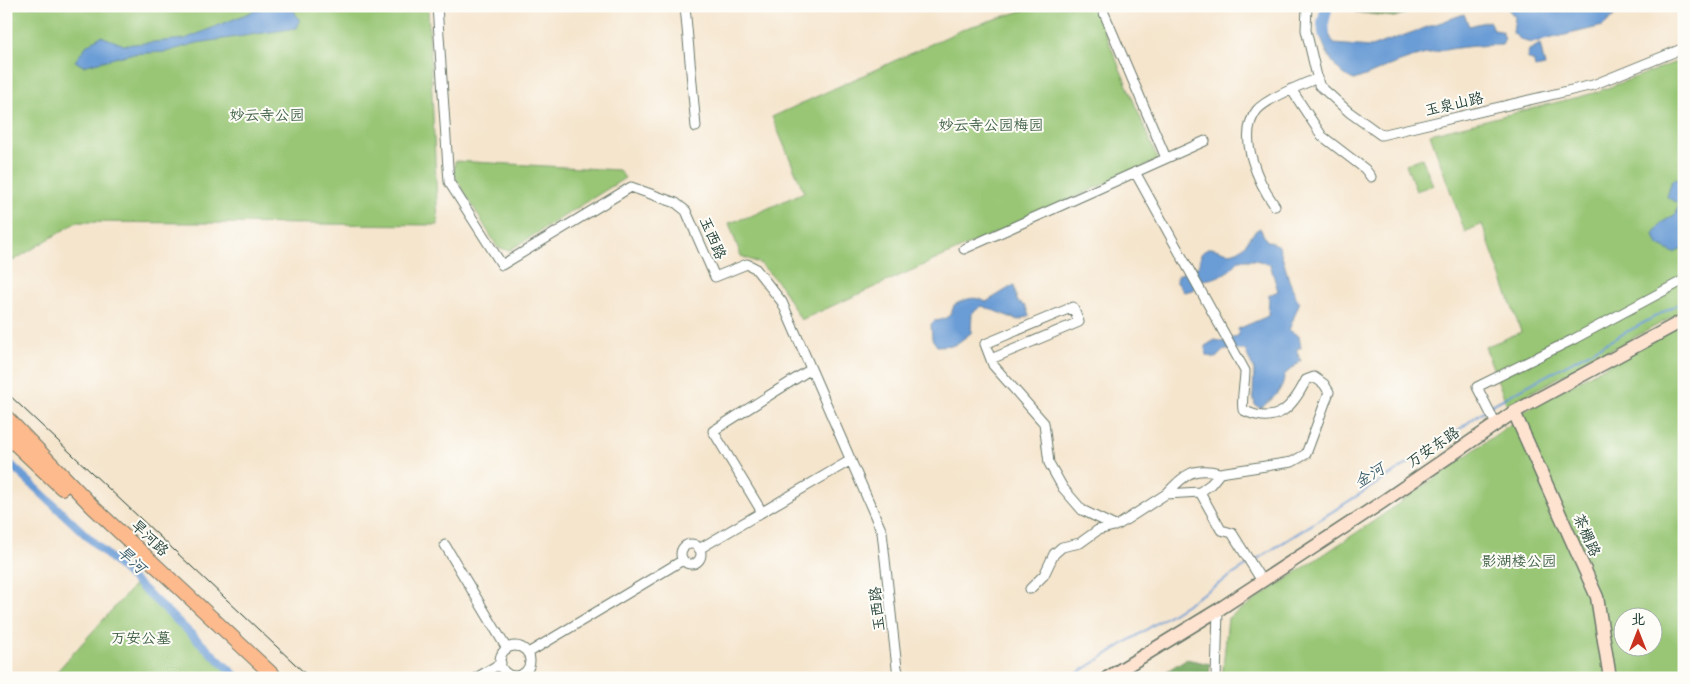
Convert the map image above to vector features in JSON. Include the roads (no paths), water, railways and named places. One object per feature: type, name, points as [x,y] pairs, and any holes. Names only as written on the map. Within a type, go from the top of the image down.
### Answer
[{"type":"main road","name":"旱河路","points":[[6,417],[94,508],[276,678]]},
{"type":"main road","name":"旱河路","points":[[6,435],[264,678]]},
{"type":"street","name":"玉西路","points":[[437,6],[449,182],[502,265],[631,187],[676,204],[686,211],[715,277],[747,264],[755,268],[782,302],[882,532],[897,668],[900,678]]},
{"type":"street","points":[[685,6],[696,127]]},
{"type":"street","points":[[1101,6],[1166,158]]},
{"type":"street","name":"玉泉山路","points":[[1307,6],[1306,30],[1320,85],[1349,112],[1381,135],[1593,85],[1684,48]]},
{"type":"street","points":[[1275,206],[1265,192],[1256,173],[1250,150],[1251,123],[1257,110],[1291,90],[1318,78]]},
{"type":"street","points":[[1291,90],[1322,136],[1365,168],[1371,177]]},
{"type":"street","points":[[964,248],[1205,141]]},
{"type":"street","points":[[1030,589],[1044,575],[1054,554],[1062,547],[1080,543],[1098,530],[1115,526],[1166,494],[1185,474],[1204,469],[1220,473],[1292,462],[1306,454],[1329,392],[1324,384],[1314,377],[1306,380],[1296,400],[1272,416],[1264,418],[1243,410],[1241,401],[1245,387],[1245,370],[1135,172]]},
{"type":"street","points":[[1494,418],[1477,387],[1574,339],[1684,280]]},
{"type":"street","points":[[991,359],[1079,322],[1073,307],[985,344],[991,359],[1008,383],[1044,423],[1049,464],[1063,488],[1082,510],[1115,526]]},
{"type":"street","name":"万安东路","points":[[1107,678],[1262,581],[1494,418],[1514,412],[1684,320]]},
{"type":"street","points":[[762,512],[713,430],[811,369]]},
{"type":"street","name":"茶棚路","points":[[1514,412],[1597,597],[1610,678]]},
{"type":"street","points":[[699,549],[851,460]]},
{"type":"street","points":[[1166,494],[1200,492],[1211,484],[1220,473]]},
{"type":"street","points":[[1200,492],[1221,530],[1232,533],[1262,581]]},
{"type":"street","points":[[445,545],[507,649]]},
{"type":"street","points":[[691,545],[699,549],[700,558],[696,562],[691,564],[684,560],[682,553],[684,547],[691,545]]},
{"type":"street","points":[[528,653],[684,560]]},
{"type":"street","points":[[1216,678],[1218,610]]},
{"type":"street","points":[[520,647],[528,653],[530,662],[527,671],[518,676],[506,672],[501,664],[502,654],[507,649],[520,647]]},
{"type":"street","points":[[476,678],[501,664]]},
{"type":"street","points":[[496,678],[506,672]]},
{"type":"water","points":[[266,6],[291,6],[300,21],[297,28],[197,43],[166,52],[130,54],[83,66],[75,61],[87,45],[101,36],[124,45],[185,39]]},
{"type":"water","points":[[1509,6],[1619,6],[1620,10],[1603,26],[1531,43],[1521,40],[1513,33],[1515,17],[1508,9]]},
{"type":"water","points":[[1464,14],[1469,26],[1489,21],[1494,30],[1501,31],[1505,39],[1502,45],[1463,47],[1425,54],[1354,80],[1342,72],[1332,61],[1320,34],[1328,32],[1334,44],[1371,47]]},
{"type":"water","points":[[1540,44],[1545,66],[1535,68],[1534,62],[1527,58],[1529,50]]},
{"type":"water","points":[[1684,178],[1684,248],[1674,253],[1658,245],[1654,235],[1661,223],[1676,214],[1679,204],[1667,197],[1672,180]]},
{"type":"water","points":[[1260,228],[1266,240],[1279,246],[1289,280],[1299,304],[1289,330],[1299,336],[1301,348],[1297,348],[1297,352],[1301,361],[1284,375],[1280,390],[1260,408],[1255,405],[1253,395],[1254,370],[1245,350],[1224,350],[1216,358],[1206,355],[1205,346],[1215,340],[1225,342],[1239,335],[1238,329],[1268,316],[1269,295],[1278,291],[1270,264],[1255,260],[1239,260],[1223,274],[1202,280],[1193,290],[1184,292],[1176,281],[1178,275],[1199,266],[1201,254],[1207,248],[1234,252],[1242,248],[1253,233]]},
{"type":"water","points":[[1014,285],[1017,301],[1026,307],[1029,316],[1018,320],[982,306],[972,313],[971,333],[955,345],[937,346],[932,339],[931,324],[934,321],[947,317],[954,305],[970,299],[986,302]]},
{"type":"waterway","points":[[1324,33],[1323,23],[1327,6]]},
{"type":"waterway","name":"金河","points":[[1490,406],[1684,301]]},
{"type":"waterway","name":"金河","points":[[1254,561],[1444,441],[1486,409]]},
{"type":"waterway","name":"旱河","points":[[6,460],[238,678]]},
{"type":"waterway","name":"金河","points":[[1070,678],[1248,565]]},
{"type":"tram line","points":[[6,392],[310,678]]},
{"type":"park label","name":"妙云寺公园","points":[[267,115]]},
{"type":"park label","name":"妙云寺公园梅园","points":[[991,125]]},
{"type":"park label","name":"影湖楼公园","points":[[1519,561]]},
{"type":"park label","name":"万安公墓","points":[[141,638]]}]
